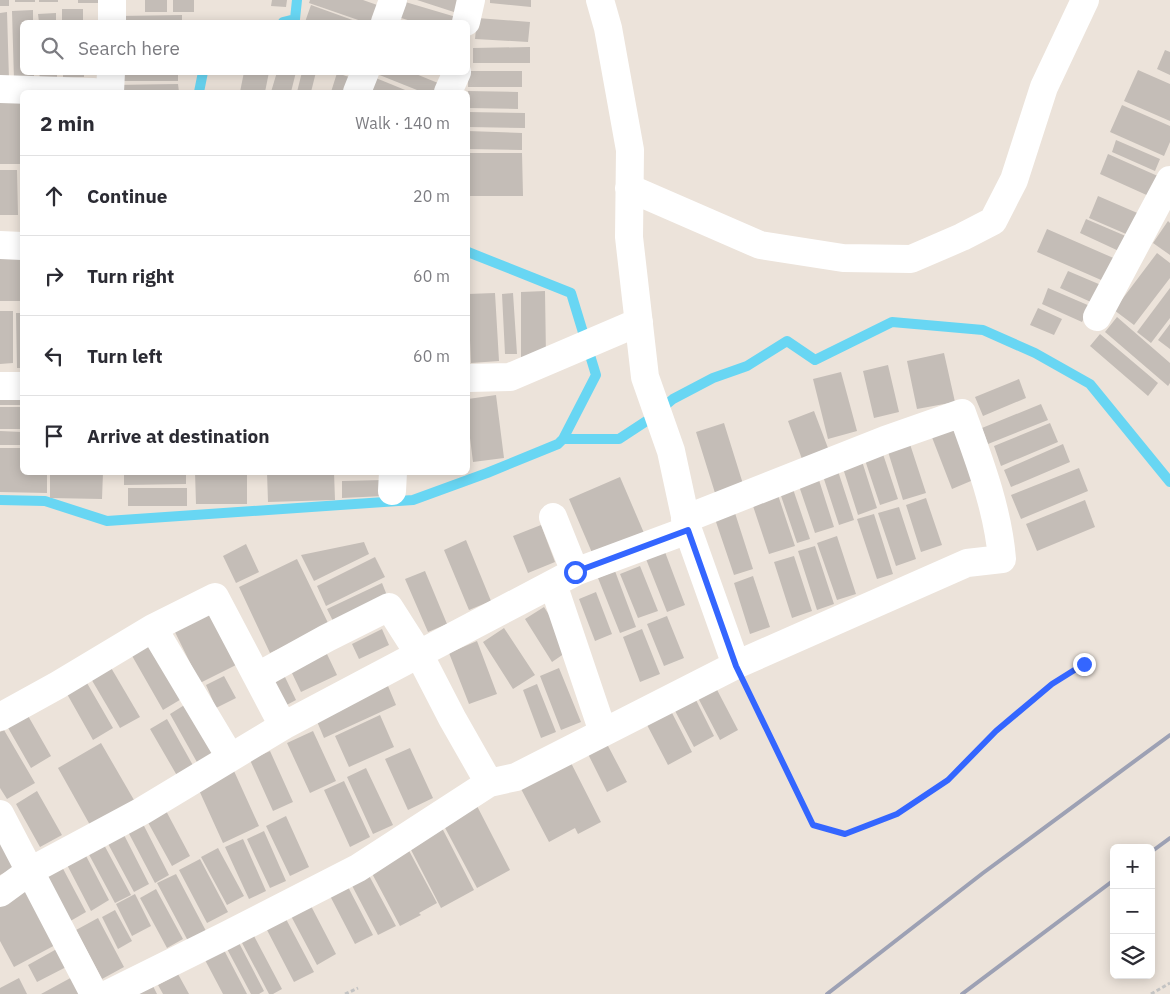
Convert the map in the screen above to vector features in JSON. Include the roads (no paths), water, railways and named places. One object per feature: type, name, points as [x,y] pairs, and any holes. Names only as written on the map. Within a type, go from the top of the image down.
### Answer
[{"type":"street","points":[[112,0],[112,20]]},
{"type":"street","points":[[386,20],[393,0]]},
{"type":"street","points":[[466,20],[471,0]]},
{"type":"street","points":[[600,0],[608,28],[630,150],[629,237],[645,377],[671,451],[686,525],[736,666]]},
{"type":"street","points":[[629,188],[760,245],[842,258],[911,260],[993,221],[1014,180],[1044,87],[1085,0]]},
{"type":"street","points":[[110,90],[111,75]]},
{"type":"street","points":[[358,90],[364,75]]},
{"type":"street","points":[[449,90],[456,75]]},
{"type":"street","points":[[0,89],[31,90]]},
{"type":"street","points":[[1097,316],[1170,180]]},
{"type":"street","points":[[0,245],[20,246]]},
{"type":"street","points":[[470,378],[510,376],[639,322]]},
{"type":"street","points":[[0,386],[20,386]]},
{"type":"street","points":[[0,893],[30,871],[142,811],[283,726],[564,578],[876,444],[962,412],[1000,533],[1002,559],[967,564],[736,666],[516,777],[489,783],[358,868],[108,994]]},
{"type":"street","points":[[553,517],[564,578],[603,732]]},
{"type":"street","points":[[0,717],[58,686],[153,628],[215,597],[283,726]]},
{"type":"street","points":[[258,676],[389,607],[419,654],[452,718],[489,783]]},
{"type":"street","points":[[153,628],[230,757]]},
{"type":"street","points":[[0,814],[94,994]]},
{"type":"waterway","points":[[291,20],[295,19],[297,0]]},
{"type":"waterway","points":[[199,90],[202,75]]},
{"type":"waterway","points":[[0,500],[45,501],[107,521],[413,500],[558,444],[563,439],[596,375],[571,293],[470,253]]},
{"type":"waterway","points":[[563,439],[619,439],[648,420],[673,399],[713,378],[747,366],[787,341],[815,360],[892,322],[983,330],[1035,353],[1090,384],[1170,482]]},
{"type":"railway","points":[[827,994],[983,873],[1170,735]]},
{"type":"railway","points":[[1155,849],[1170,838]]},
{"type":"railway","points":[[962,994],[1110,883]]}]
